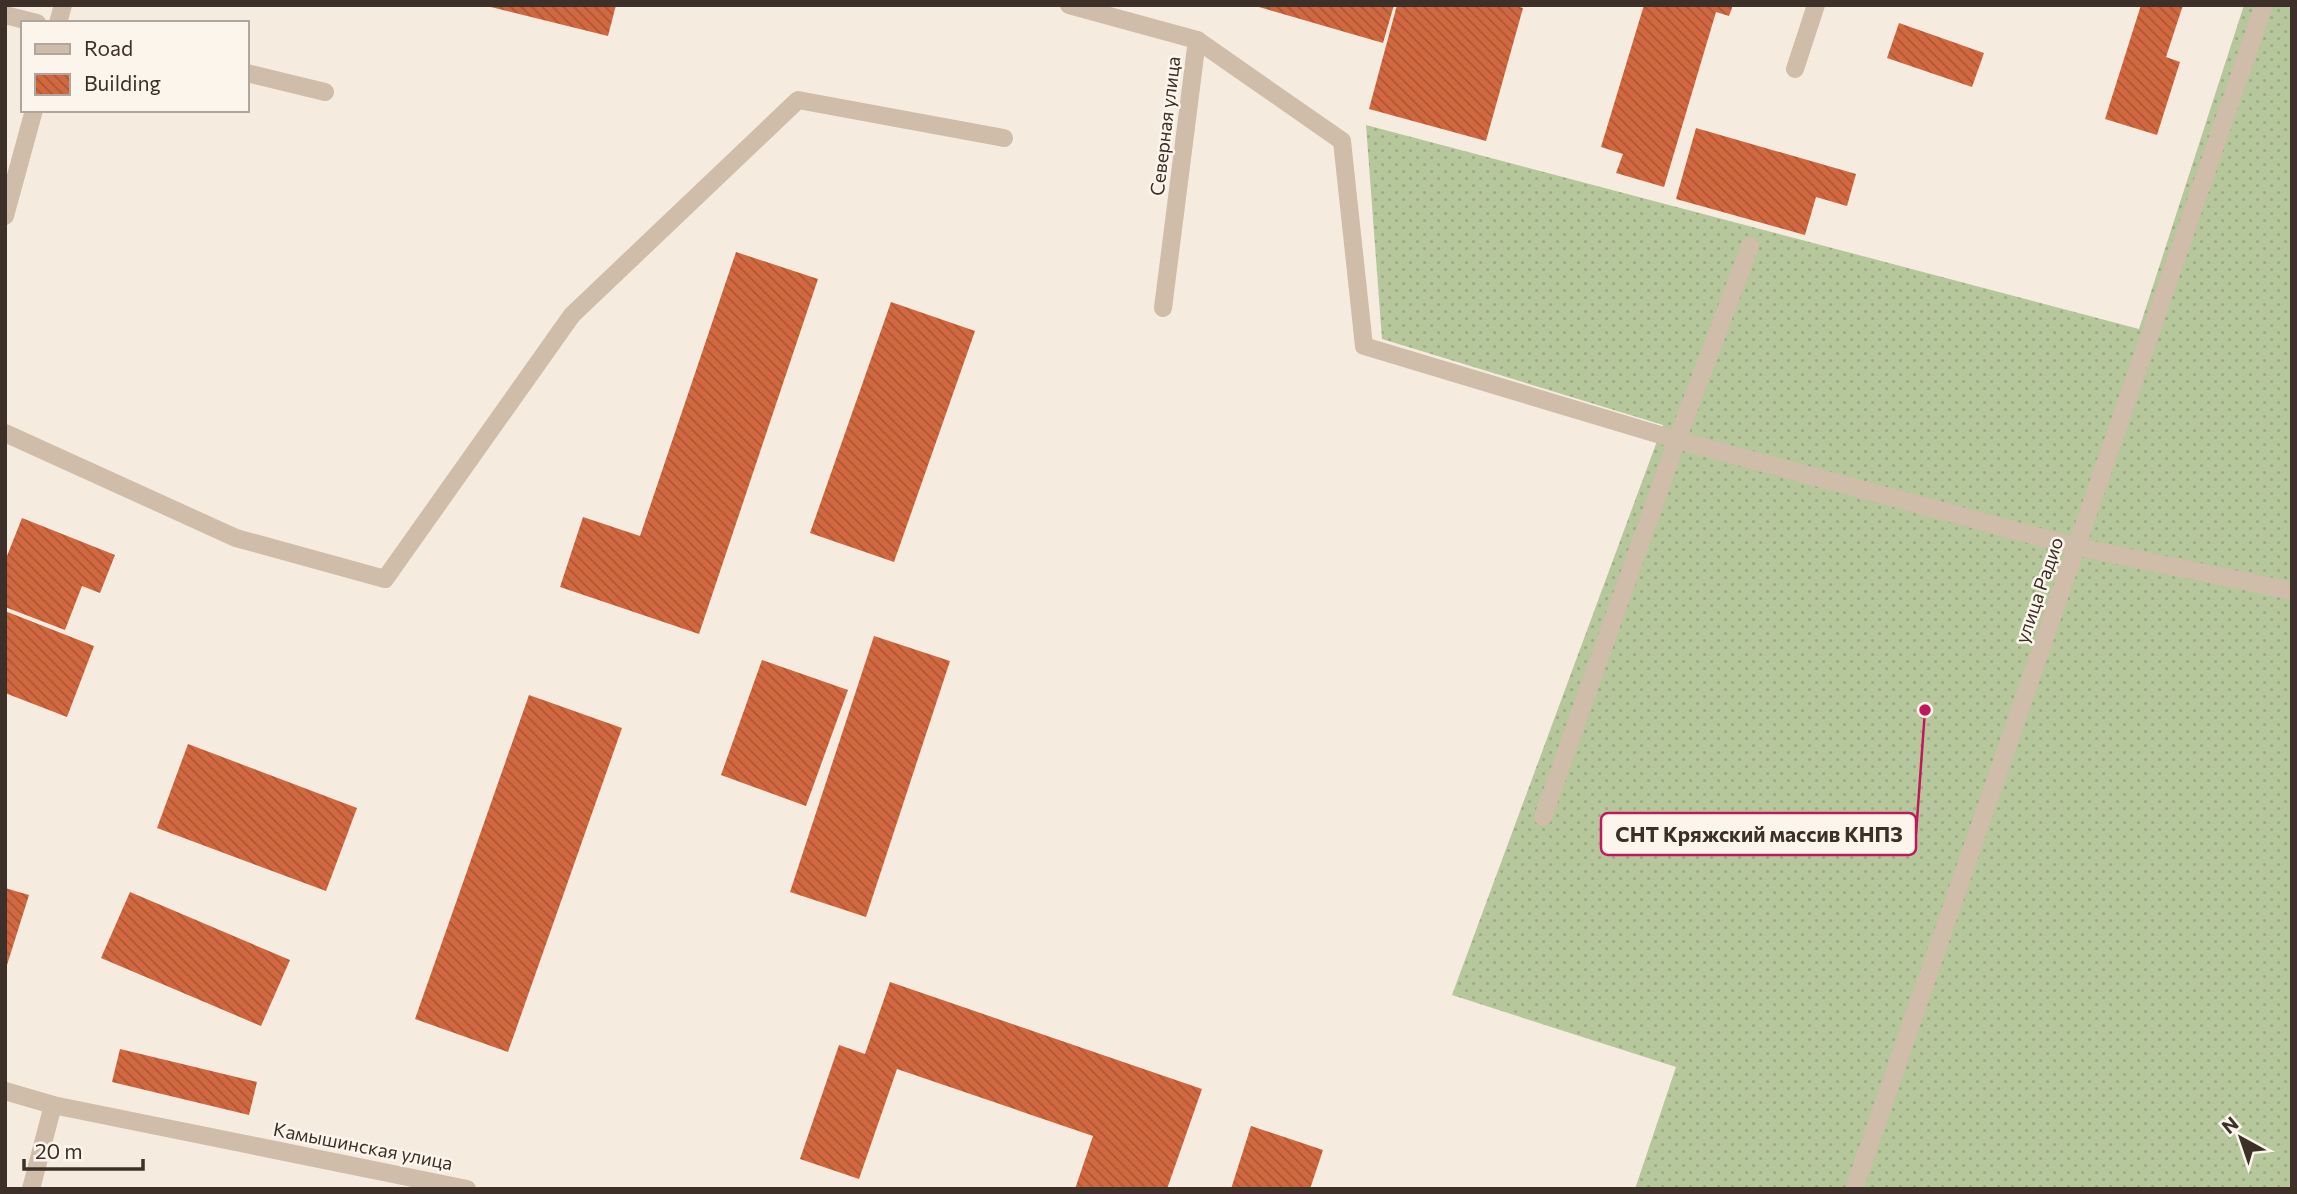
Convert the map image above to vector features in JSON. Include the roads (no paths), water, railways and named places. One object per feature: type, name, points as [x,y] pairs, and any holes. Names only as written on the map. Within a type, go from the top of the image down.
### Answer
[{"type":"street","name":"Северная улица","points":[[1069,5],[1197,40],[1163,308]]},
{"type":"street","points":[[1795,69],[1816,5]]},
{"type":"street","name":"улица Радио","points":[[1854,1189],[2264,5]]},
{"type":"street","points":[[5,15],[29,21]]},
{"type":"street","points":[[1197,40],[1342,141],[1364,346],[1677,440],[2077,547],[2292,591]]},
{"type":"street","points":[[248,74],[326,93]]},
{"type":"street","points":[[5,433],[236,538],[385,579],[572,314],[798,100],[1004,138]]},
{"type":"street","points":[[5,216],[33,112]]},
{"type":"street","points":[[1543,817],[1677,440],[1750,246]]},
{"type":"street","name":"Камышинская улица","points":[[5,1091],[53,1105],[467,1189]]},
{"type":"street","points":[[31,1189],[53,1105]]},
{"type":"place","name":"СНТ Кряжский массив КНПЗ","points":[[1925,710]]}]
